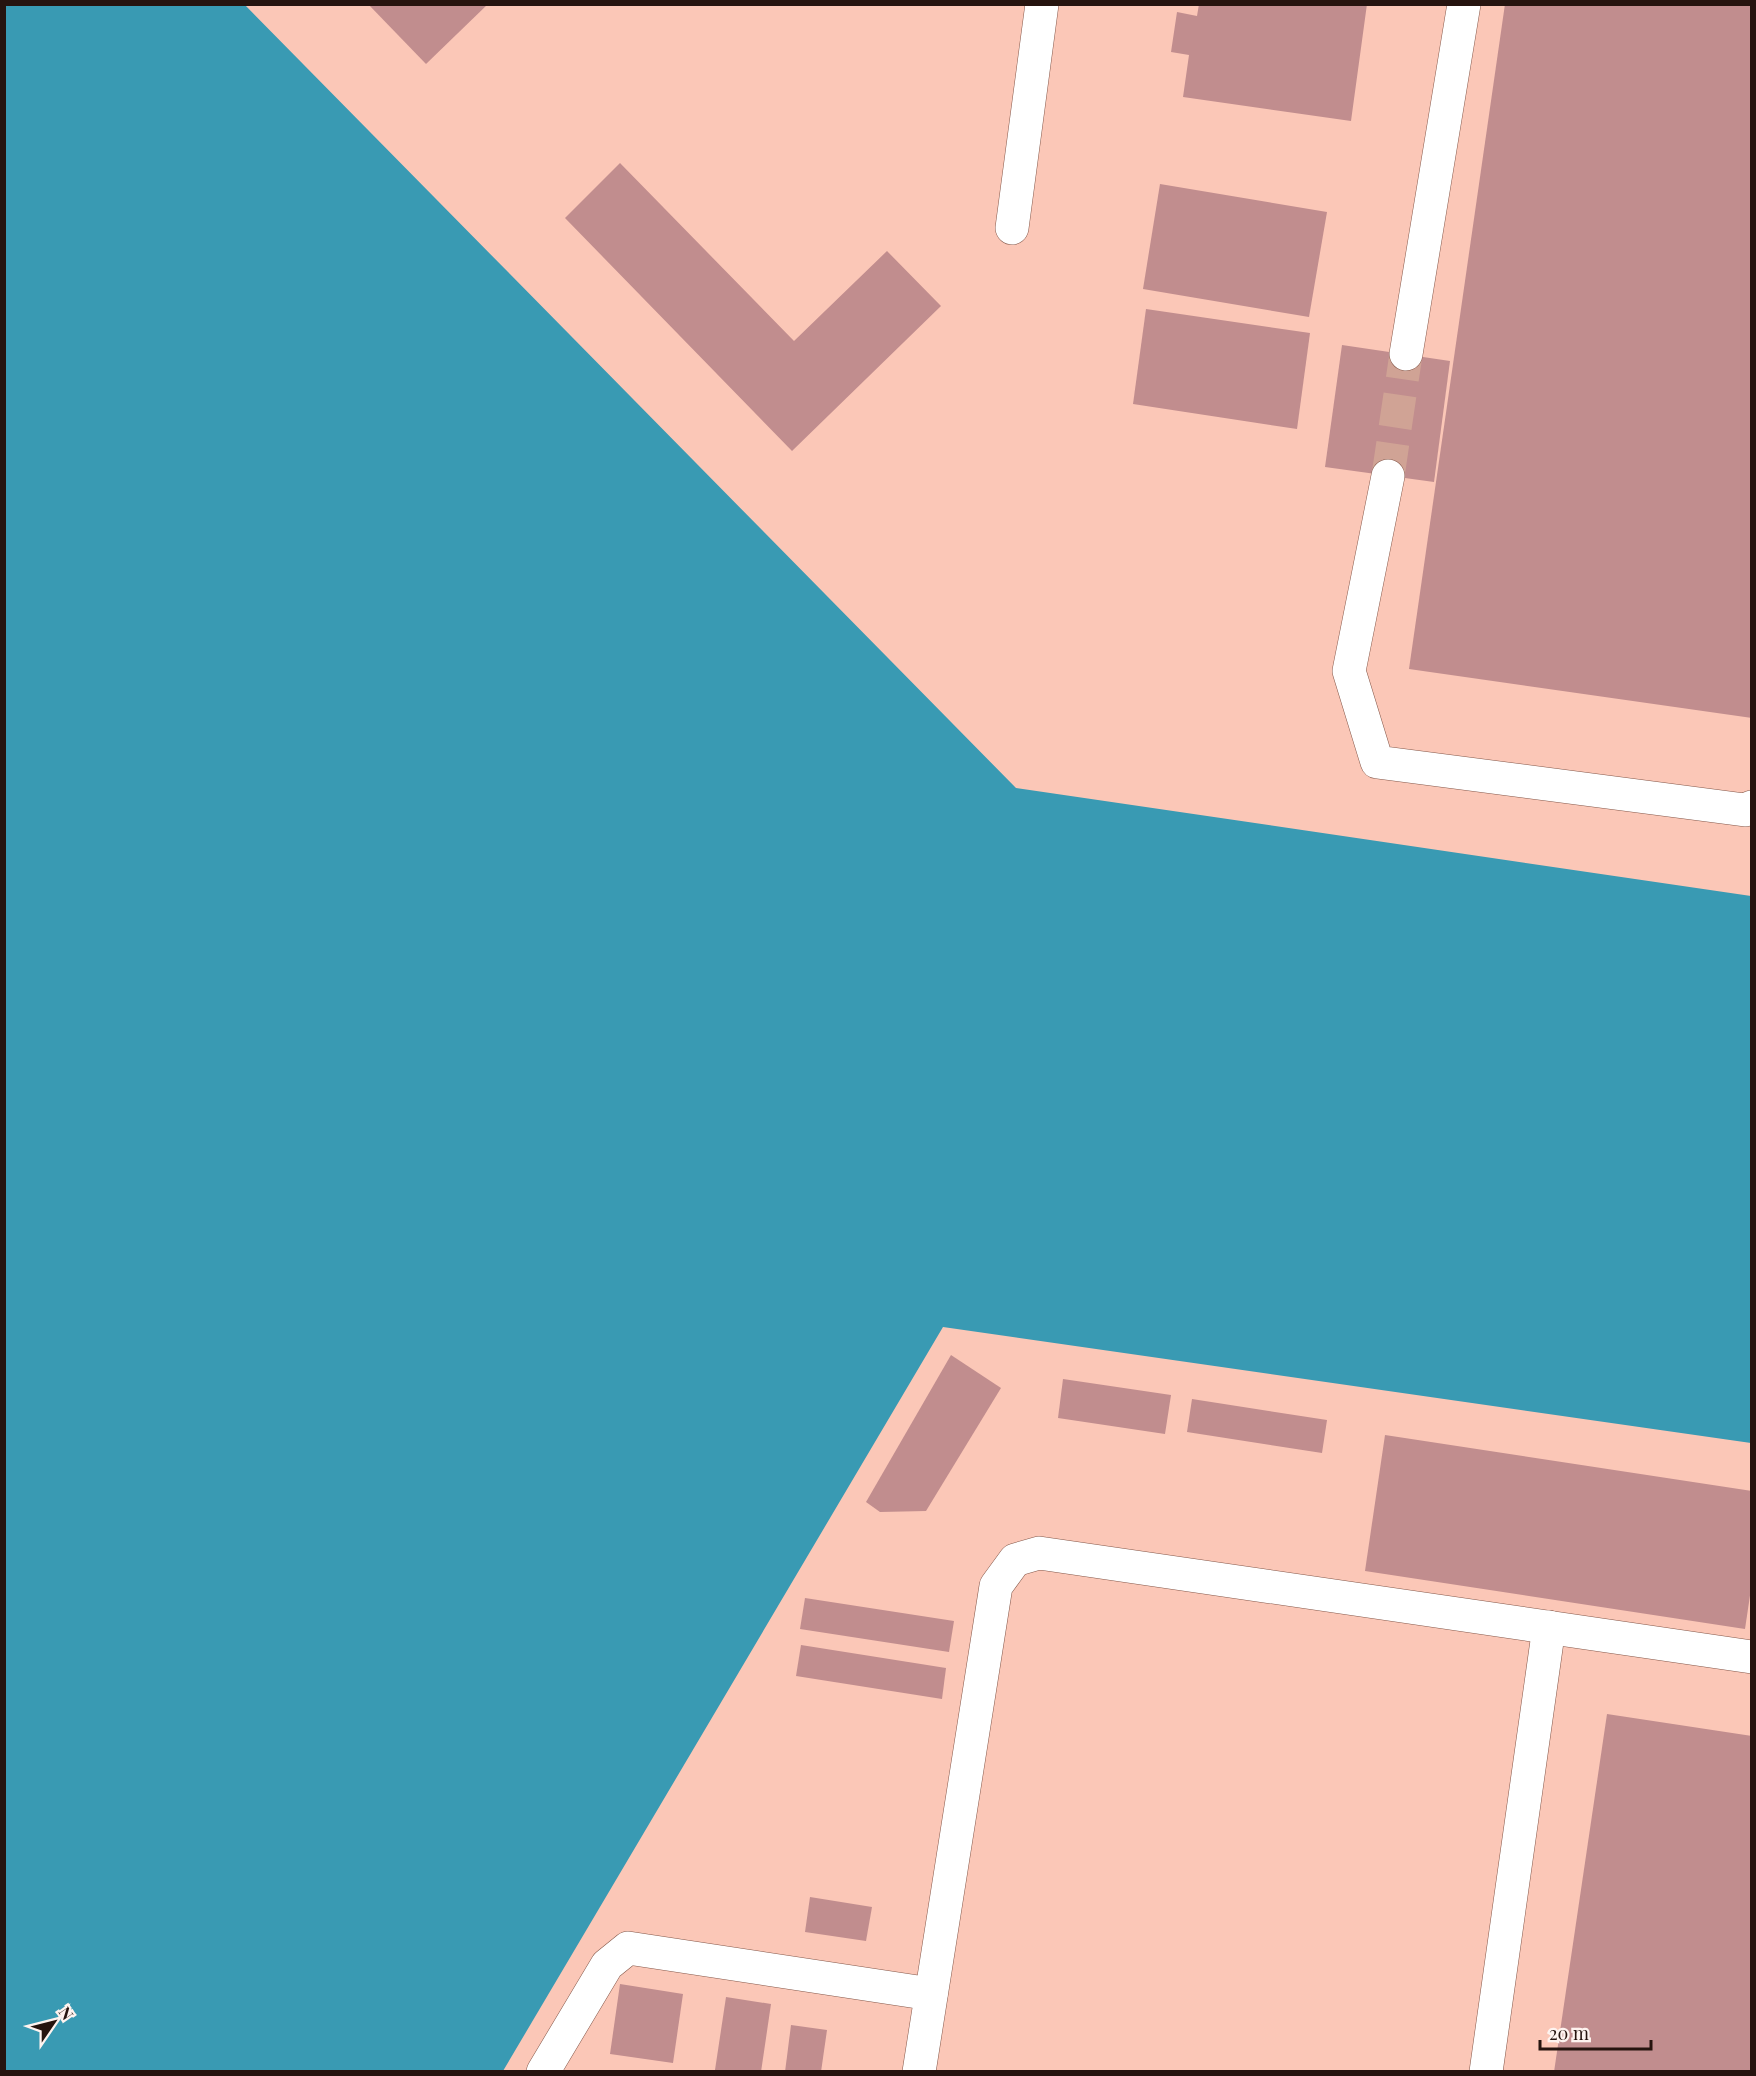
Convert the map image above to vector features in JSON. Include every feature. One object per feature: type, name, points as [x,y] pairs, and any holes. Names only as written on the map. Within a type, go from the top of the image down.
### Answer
[{"type":"lane","points":[[1012,228],[1042,4]]},
{"type":"lane","points":[[1406,354],[1464,4]]},
{"type":"lane","points":[[1388,476],[1349,671],[1377,762],[1744,810],[1752,807]]},
{"type":"lane","points":[[919,2072],[996,1586],[1015,1560],[1039,1553],[1752,1657]]},
{"type":"lane","points":[[1486,2072],[1550,1628]]},
{"type":"lane","points":[[543,2072],[607,1965],[628,1948],[931,1994]]},
{"type":"water","points":[[5,4],[245,5],[1016,788],[1751,896],[1751,1443],[943,1327],[503,2071],[5,2071]]},
{"type":"building","points":[[368,4],[488,4],[426,64]]},
{"type":"building","points":[[1199,4],[1367,4],[1351,121],[1183,97],[1189,55],[1171,52],[1177,12],[1197,16]]},
{"type":"building","points":[[1505,4],[1752,4],[1752,718],[1409,669]]},
{"type":"building","points":[[620,163],[794,341],[887,251],[941,306],[792,451],[565,218]]},
{"type":"building","points":[[1160,184],[1327,212],[1309,317],[1143,289]]},
{"type":"building","points":[[1146,309],[1310,333],[1297,429],[1133,404]]},
{"type":"building","points":[[1342,345],[1450,361],[1434,482],[1325,467]]},
{"type":"building","points":[[951,1355],[1001,1388],[926,1511],[880,1512],[866,1502]]},
{"type":"building","points":[[1063,1379],[1171,1395],[1165,1434],[1058,1418]]},
{"type":"building","points":[[1192,1399],[1327,1420],[1322,1453],[1187,1432]]},
{"type":"building","points":[[1385,1435],[1752,1491],[1752,1582],[1745,1629],[1365,1571]]},
{"type":"building","points":[[805,1598],[954,1621],[949,1652],[800,1629]]},
{"type":"building","points":[[801,1645],[946,1668],[942,1699],[796,1676]]},
{"type":"building","points":[[1607,1714],[1752,1736],[1752,2072],[1554,2072]]},
{"type":"building","points":[[810,1897],[872,1907],[866,1941],[805,1932]]},
{"type":"building","points":[[620,1984],[683,1994],[673,2063],[610,2054]]},
{"type":"building","points":[[726,1997],[771,2004],[761,2072],[715,2070]]},
{"type":"building","points":[[791,2025],[827,2030],[821,2072],[785,2072]]},
{"type":"tunnel","points":[[1388,476],[1406,354]]}]
